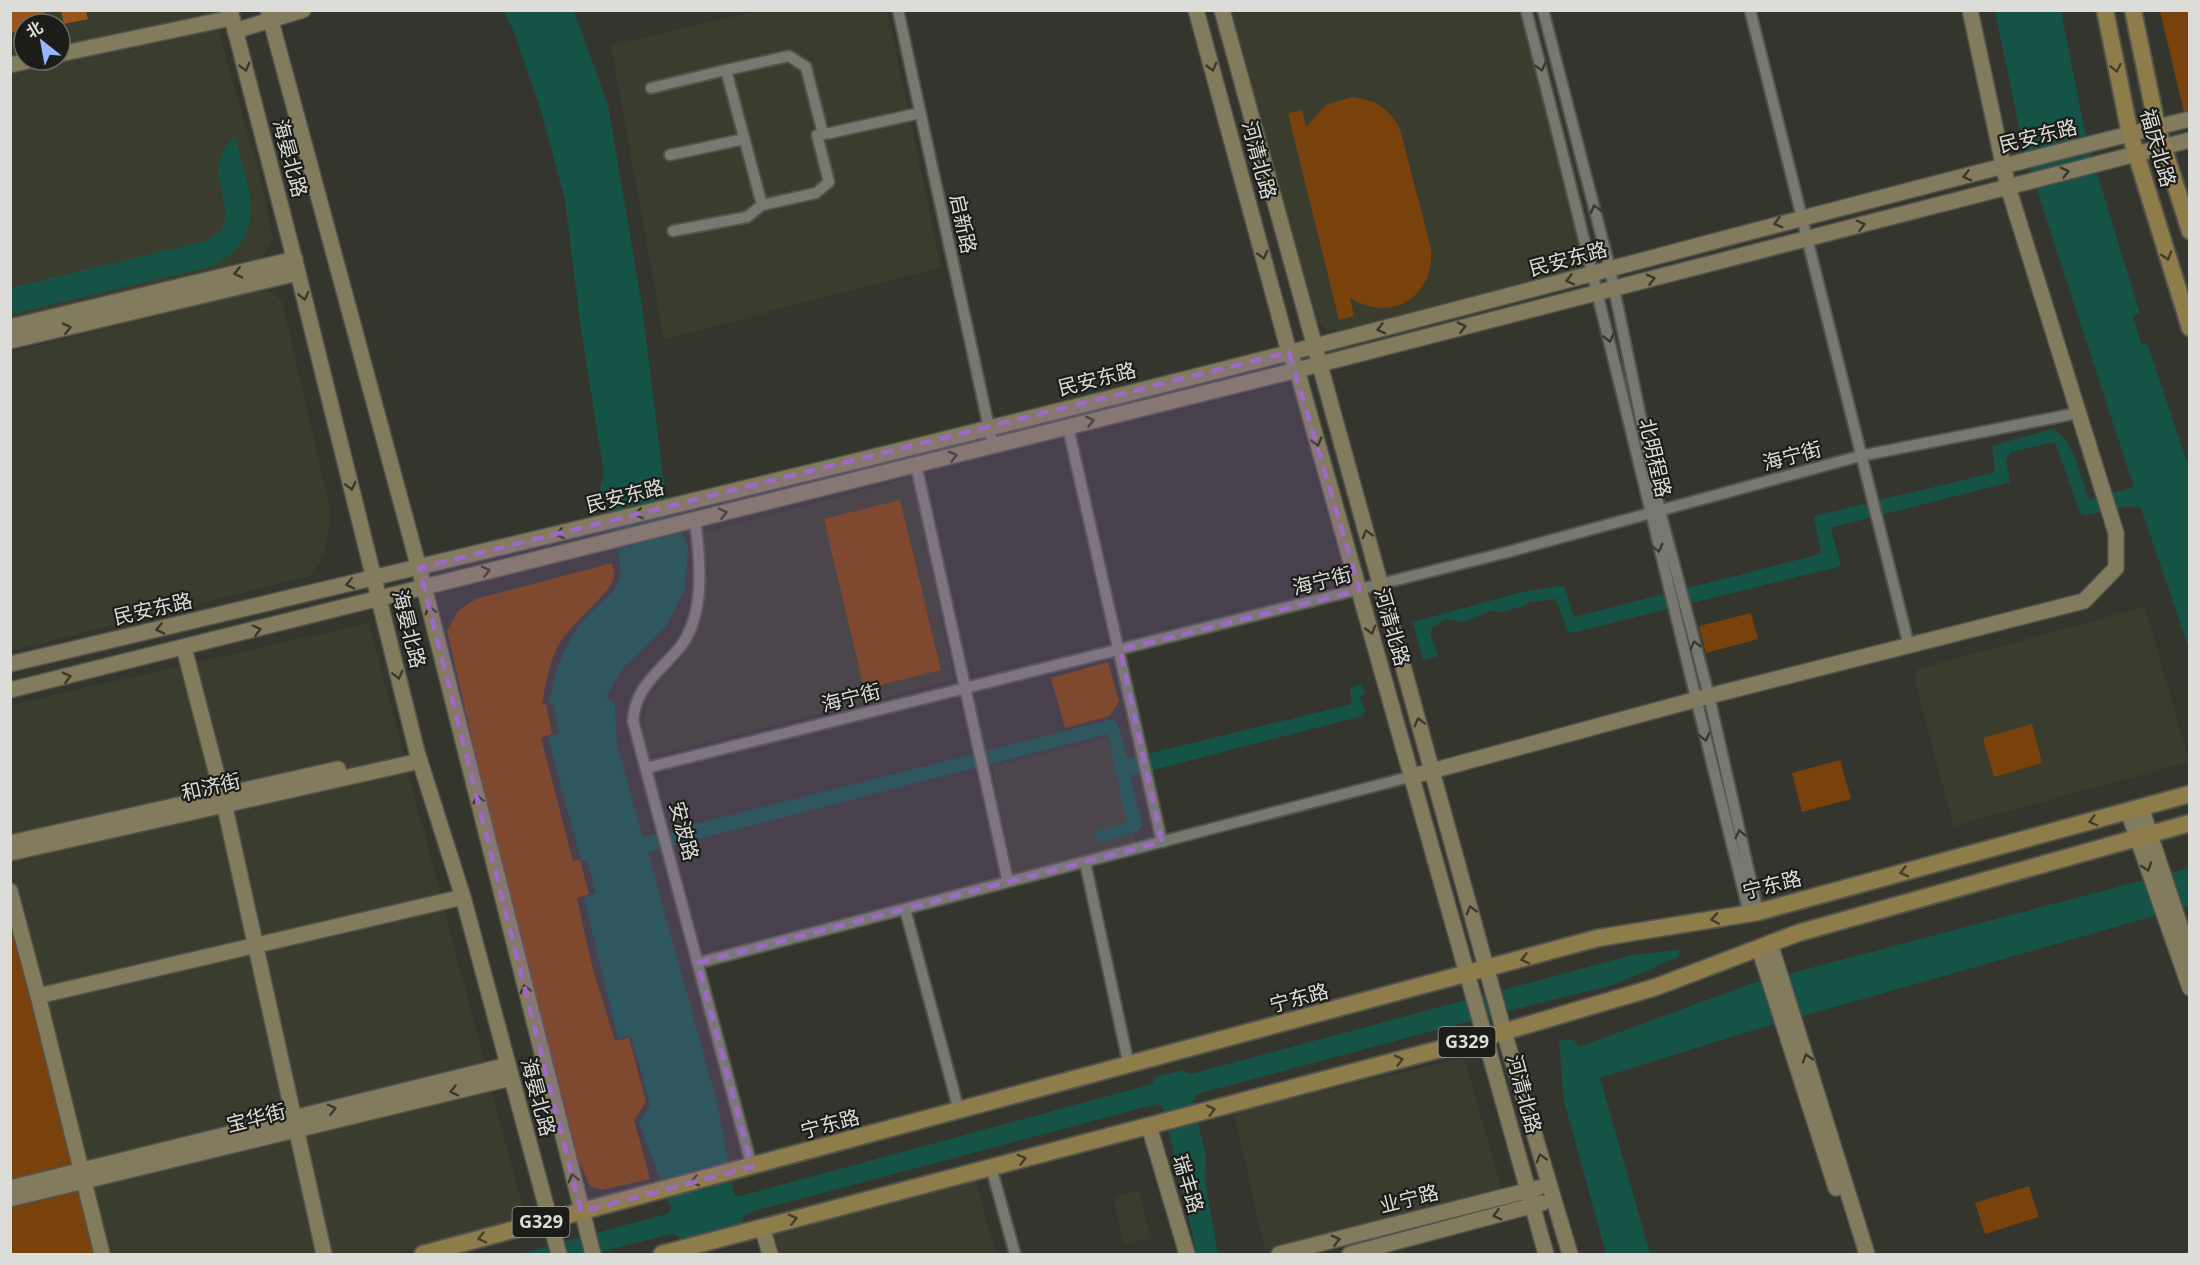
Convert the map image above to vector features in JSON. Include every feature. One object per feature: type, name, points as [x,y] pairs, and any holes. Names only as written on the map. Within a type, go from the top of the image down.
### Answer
[{"type":"main road","points":[[72,52],[232,20],[303,10]]},
{"type":"main road","name":"河清北路","points":[[1196,10],[1290,352],[1413,776],[1546,1254]]},
{"type":"main road","name":"河清北路","points":[[1222,10],[1504,1032],[1570,1254]]},
{"type":"main road","points":[[1413,776],[1703,698],[2084,601],[2116,568],[2116,532],[2008,187],[1970,10]]},
{"type":"main road","name":"福庆北路","points":[[2105,10],[2130,134],[2190,328]]},
{"type":"main road","name":"福庆北路","points":[[2133,10],[2157,127],[2190,231]]},
{"type":"main road","name":"海晏北路","points":[[269,16],[424,587],[593,1254]]},
{"type":"main road","name":"海晏北路","points":[[232,20],[380,598],[418,756],[463,897],[559,1254]]},
{"type":"main road","name":"民安东路","points":[[10,664],[419,568],[989,428],[1594,274],[1800,217],[2190,119]]},
{"type":"main road","name":"民安东路","points":[[10,690],[1297,370],[2190,140]]},
{"type":"main road","points":[[10,327],[296,266]]},
{"type":"main road","points":[[10,341],[296,266]]},
{"type":"main road","points":[[184,648],[224,799],[324,1254]]},
{"type":"main road","name":"和济街","points":[[10,843],[418,756]]},
{"type":"main road","name":"宁东路","points":[[423,1254],[1129,1066],[1598,938],[1753,913],[2190,794]]},
{"type":"main road","name":"和济街","points":[[10,853],[224,799]]},
{"type":"main road","points":[[2135,809],[2190,988]]},
{"type":"main road","name":"G329","points":[[662,1254],[1504,1032],[1656,987],[1798,933],[2190,823]]},
{"type":"main road","points":[[2144,836],[2190,956]]},
{"type":"main road","points":[[10,891],[102,1254]]},
{"type":"main road","points":[[38,996],[463,897]]},
{"type":"main road","points":[[1765,946],[1857,1254]]},
{"type":"main road","points":[[1765,946],[1867,1254]]},
{"type":"main road","name":"宝华街","points":[[10,1188],[81,1176],[509,1072]]},
{"type":"main road","name":"瑞丰路","points":[[1149,1126],[1187,1254]]},
{"type":"main road","name":"宝华街","points":[[10,1199],[81,1176]]},
{"type":"main road","name":"业宁路","points":[[1279,1254],[1549,1185]]},
{"type":"main road","name":"业宁路","points":[[1350,1254],[1553,1200]]},
{"type":"main road","points":[[762,1227],[770,1254]]},
{"type":"street","name":"启新路","points":[[898,10],[993,446]]},
{"type":"street","name":"北明程路","points":[[1526,10],[1594,274],[1607,290],[1655,513]]},
{"type":"street","name":"北明程路","points":[[1543,10],[1610,269],[1607,290],[1655,513],[1703,698],[1753,913]]},
{"type":"street","points":[[1750,10],[1909,646]]},
{"type":"street","points":[[651,88],[789,56],[806,68],[823,134]]},
{"type":"street","points":[[726,70],[762,205]]},
{"type":"street","points":[[673,231],[747,217],[762,205],[816,193],[829,182],[817,135],[920,113]]},
{"type":"street","points":[[670,155],[744,139]]},
{"type":"street","name":"海宁街","points":[[646,768],[1381,585],[1860,456],[2078,412]]},
{"type":"street","points":[[1068,427],[1162,842]]},
{"type":"street","points":[[916,465],[1008,882]]},
{"type":"street","name":"安波路","points":[[695,520],[699,572],[698,597],[687,636],[648,680],[638,697],[633,721],[752,1167]]},
{"type":"street","points":[[698,963],[1413,776]]},
{"type":"street","points":[[1085,862],[1129,1066]]},
{"type":"street","points":[[905,909],[959,1111]]},
{"type":"street","points":[[992,1167],[1015,1254]]},
{"type":"highlighted area","points":[[1289,352],[1360,590],[1120,650],[1162,842],[698,963],[752,1167],[581,1212],[419,568]]},
{"type":"shaded area","points":[[10,11],[213,11],[265,197],[272,239],[263,257],[11,320]]},
{"type":"shaded area","points":[[10,11],[44,11],[12,12],[11,33]]},
{"type":"shaded area","points":[[86,11],[88,19],[72,22],[72,12],[61,12]]},
{"type":"shaded area","points":[[758,11],[887,11],[941,267],[664,339],[611,45]]},
{"type":"shaded area","points":[[1232,11],[1521,11],[1582,244],[1582,257],[1576,269],[1342,330],[1328,330],[1314,319]]},
{"type":"shaded area","points":[[2160,11],[2189,11],[2189,133]]},
{"type":"shaded area","points":[[1352,97],[1368,100],[1381,106],[1392,116],[1400,129],[1431,249],[1426,280],[1418,292],[1407,301],[1381,308],[1365,305],[1350,298],[1354,316],[1339,320],[1288,113],[1302,110],[1306,127],[1326,105]]},
{"type":"shaded area","points":[[259,291],[273,293],[282,301],[331,514],[324,554],[310,576],[11,651],[11,352]]},
{"type":"shaded area","points":[[912,477],[954,680],[648,757],[643,723],[648,701],[662,679],[682,659],[702,617],[708,570],[703,533]]},
{"type":"shaded area","points":[[900,500],[941,670],[864,689],[824,519]]},
{"type":"shaded area","points":[[612,563],[614,577],[606,591],[568,631],[554,654],[542,705],[546,704],[552,734],[541,738],[573,861],[580,860],[589,894],[577,898],[592,966],[615,1041],[629,1038],[646,1102],[634,1120],[650,1179],[602,1190],[590,1186],[576,1155],[496,842],[447,631],[458,611],[476,599]]},
{"type":"shaded area","points":[[2145,607],[2189,762],[1953,826],[1915,679],[1918,669]]},
{"type":"shaded area","points":[[1751,613],[1758,639],[1706,653],[1699,626]]},
{"type":"shaded area","points":[[369,623],[526,1221],[393,1254],[107,1254],[11,880],[10,705]]},
{"type":"shaded area","points":[[1108,662],[1119,701],[1110,716],[1065,728],[1051,678]]},
{"type":"shaded area","points":[[2032,724],[2042,763],[1994,777],[1983,738]]},
{"type":"shaded area","points":[[1108,738],[1136,845],[1014,875],[992,766]]},
{"type":"shaded area","points":[[1840,760],[1851,799],[1802,812],[1792,773]]},
{"type":"shaded area","points":[[11,925],[94,1254],[11,1254]]},
{"type":"shaded area","points":[[1464,1058],[1502,1190],[1265,1251],[1234,1112]]},
{"type":"shaded area","points":[[975,1178],[996,1254],[775,1254],[769,1233]]},
{"type":"shaded area","points":[[2029,1186],[2039,1217],[1985,1234],[1975,1203]]},
{"type":"shaded area","points":[[1139,1191],[1150,1238],[1124,1245],[1113,1197]]},
{"type":"water","points":[[504,11],[574,11],[608,105],[642,306],[665,493],[688,547],[685,590],[666,627],[622,669],[607,696],[615,705],[617,745],[643,837],[1113,719],[1118,724],[1127,759],[1352,704],[1350,688],[1362,684],[1365,694],[1360,696],[1365,712],[1362,716],[1130,776],[1143,825],[1136,832],[1098,843],[1095,831],[1123,824],[1126,821],[1108,734],[648,852],[718,1106],[734,1195],[740,1196],[1152,1084],[1155,1077],[1183,1070],[1188,1074],[1195,1073],[1633,955],[1675,950],[1680,951],[1678,957],[1613,985],[1197,1094],[1193,1102],[1206,1156],[1205,1181],[1218,1254],[1197,1254],[1164,1111],[1162,1106],[1157,1104],[754,1211],[744,1216],[741,1223],[680,1239],[677,1235],[671,1234],[592,1254],[519,1254],[670,1213],[671,1207],[639,1123],[650,1105],[631,1035],[618,1038],[584,898],[596,893],[587,860],[581,861],[548,737],[559,733],[553,704],[549,704],[554,680],[566,647],[587,616],[606,599],[618,584],[620,571],[613,534],[600,488],[604,474],[581,329],[565,200],[542,114],[514,32]]},
{"type":"water","points":[[1995,11],[2061,11],[2086,137],[2140,314],[2133,316],[2141,344],[2147,343],[2186,460],[2189,461],[2189,649],[2141,508],[2128,506],[2086,515],[2080,513],[2055,442],[2011,452],[2006,460],[2010,482],[1834,527],[1831,530],[1841,564],[1838,567],[1571,633],[1568,632],[1556,599],[1528,602],[1524,606],[1501,612],[1491,611],[1465,622],[1447,619],[1432,628],[1430,634],[1438,656],[1423,660],[1413,622],[1522,592],[1559,586],[1564,586],[1574,617],[1817,555],[1821,552],[1814,518],[1818,515],[1992,473],[1995,470],[1992,446],[2052,429],[2060,434],[2071,450],[2089,500],[2134,487],[2024,151]]},
{"type":"water","points":[[234,135],[249,190],[250,208],[249,224],[243,240],[231,254],[213,266],[11,314],[11,288],[205,241],[220,232],[224,223],[225,206],[219,179],[220,161]]},
{"type":"water","points":[[2189,868],[2189,906],[1757,1029],[1600,1078],[1650,1254],[1606,1254],[1564,1101],[1559,1041],[1573,1039],[1579,1047],[1753,983]]}]
